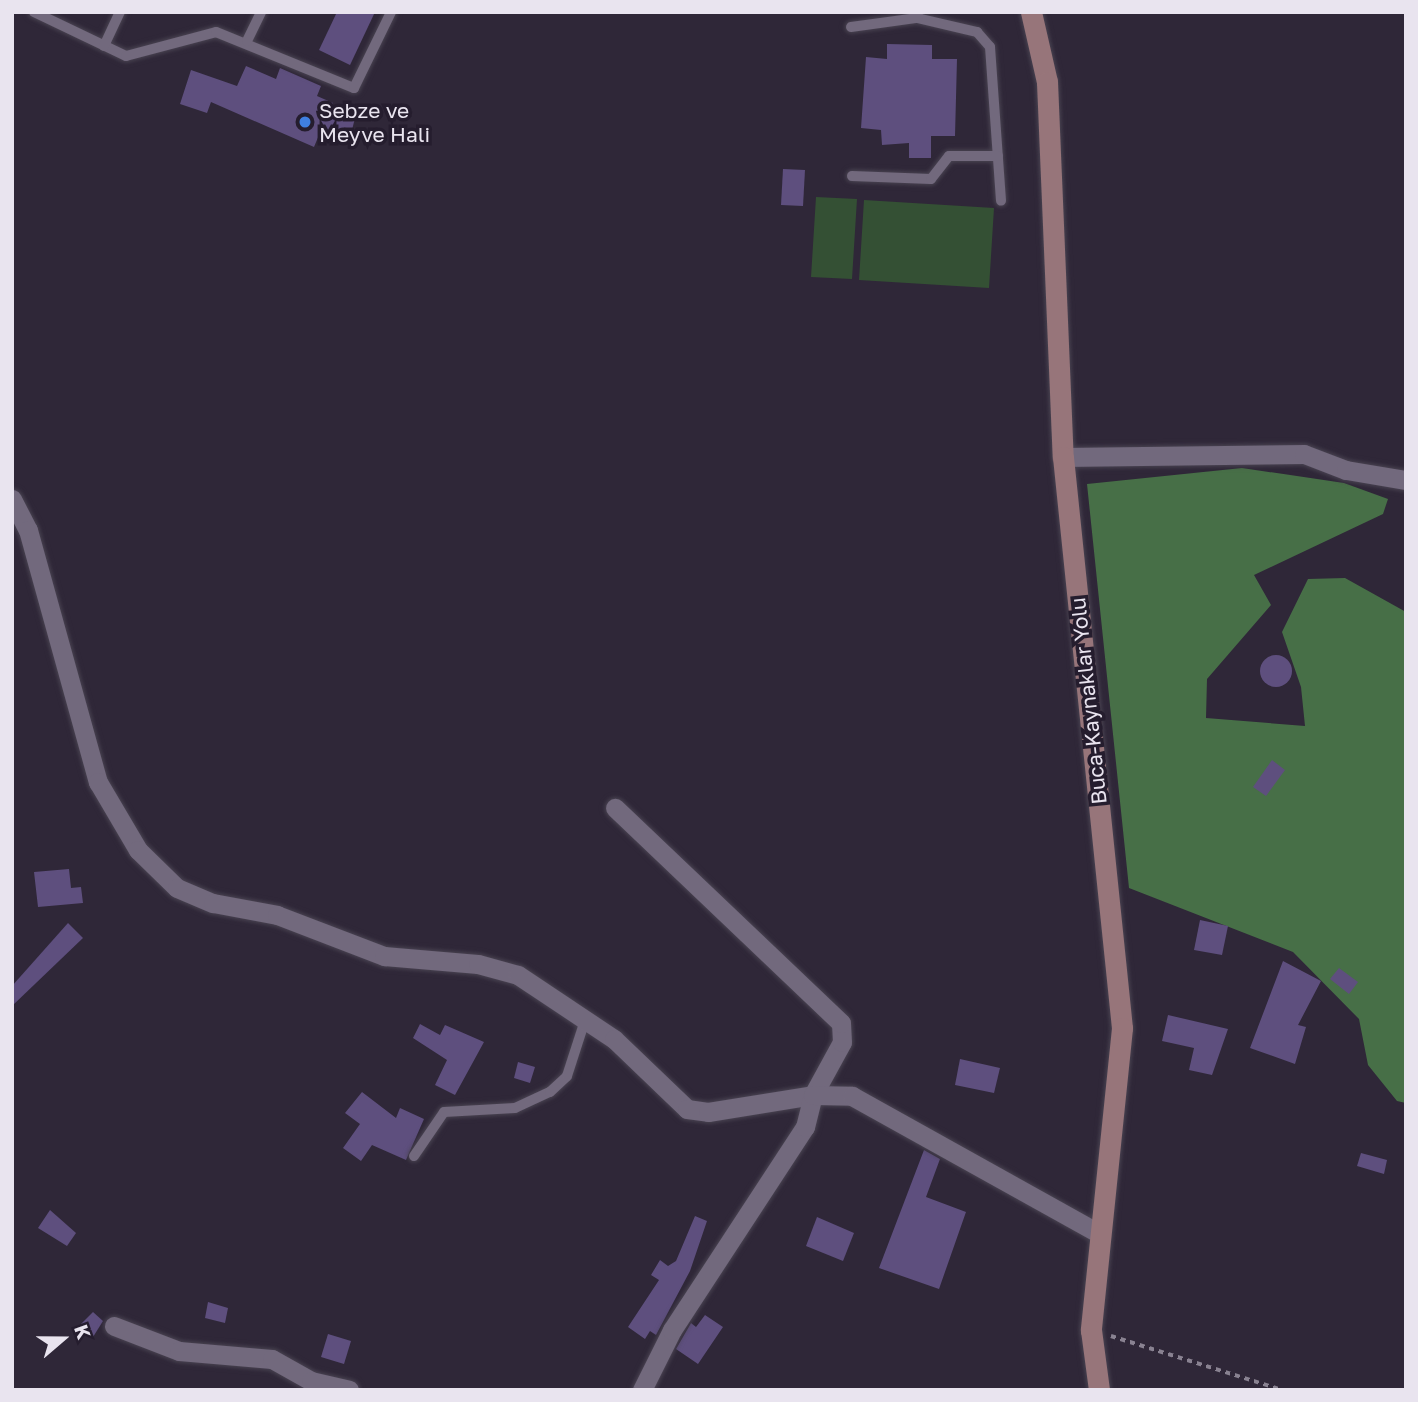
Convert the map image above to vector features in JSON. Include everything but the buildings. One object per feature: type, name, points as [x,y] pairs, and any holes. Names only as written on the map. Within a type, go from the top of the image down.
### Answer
[{"type":"street","name":"Buca-Kaynaklar Yolu","points":[[1031,12],[1047,82],[1063,457],[1122,1028],[1098,1233],[1091,1331],[1099,1390]]},
{"type":"street","points":[[1063,457],[1304,454],[1346,470],[1406,480]]},
{"type":"street","points":[[12,499],[29,530],[98,782],[138,850],[177,888],[213,903],[276,915],[384,956],[498,968],[537,984],[586,1017],[687,1109],[708,1112],[813,1095],[852,1096],[1098,1233]]},
{"type":"street","points":[[615,808],[841,1023],[842,1042],[813,1095],[805,1126],[672,1330],[642,1390]]},
{"type":"street","points":[[114,1326],[179,1351],[272,1359],[311,1381],[349,1390]]},
{"type":"lane","points":[[34,12],[126,57],[216,32],[247,41],[354,88],[391,12]]},
{"type":"lane","points":[[104,46],[120,12]]},
{"type":"lane","points":[[247,41],[261,12]]},
{"type":"lane","points":[[851,27],[918,15],[978,32],[987,41],[1001,201]]},
{"type":"lane","points":[[852,176],[931,179],[949,156],[999,156]]},
{"type":"lane","points":[[414,1156],[444,1112],[515,1108],[550,1092],[566,1076],[586,1017]]},
{"type":"path","points":[[1091,1331],[1282,1390]]},
{"type":"green space","points":[[816,197],[857,199],[852,279],[811,277]]},
{"type":"green space","points":[[864,200],[994,208],[989,288],[859,280]]},
{"type":"green space","points":[[1242,468],[1344,483],[1388,499],[1383,514],[1254,575],[1271,605],[1207,679],[1206,718],[1305,726],[1301,687],[1282,632],[1308,579],[1345,578],[1406,612],[1406,1103],[1397,1101],[1368,1065],[1359,1019],[1293,952],[1129,888],[1087,484]]},
{"type":"place","name":"Sebze ve Meyve Hali","points":[[305,122]]}]
